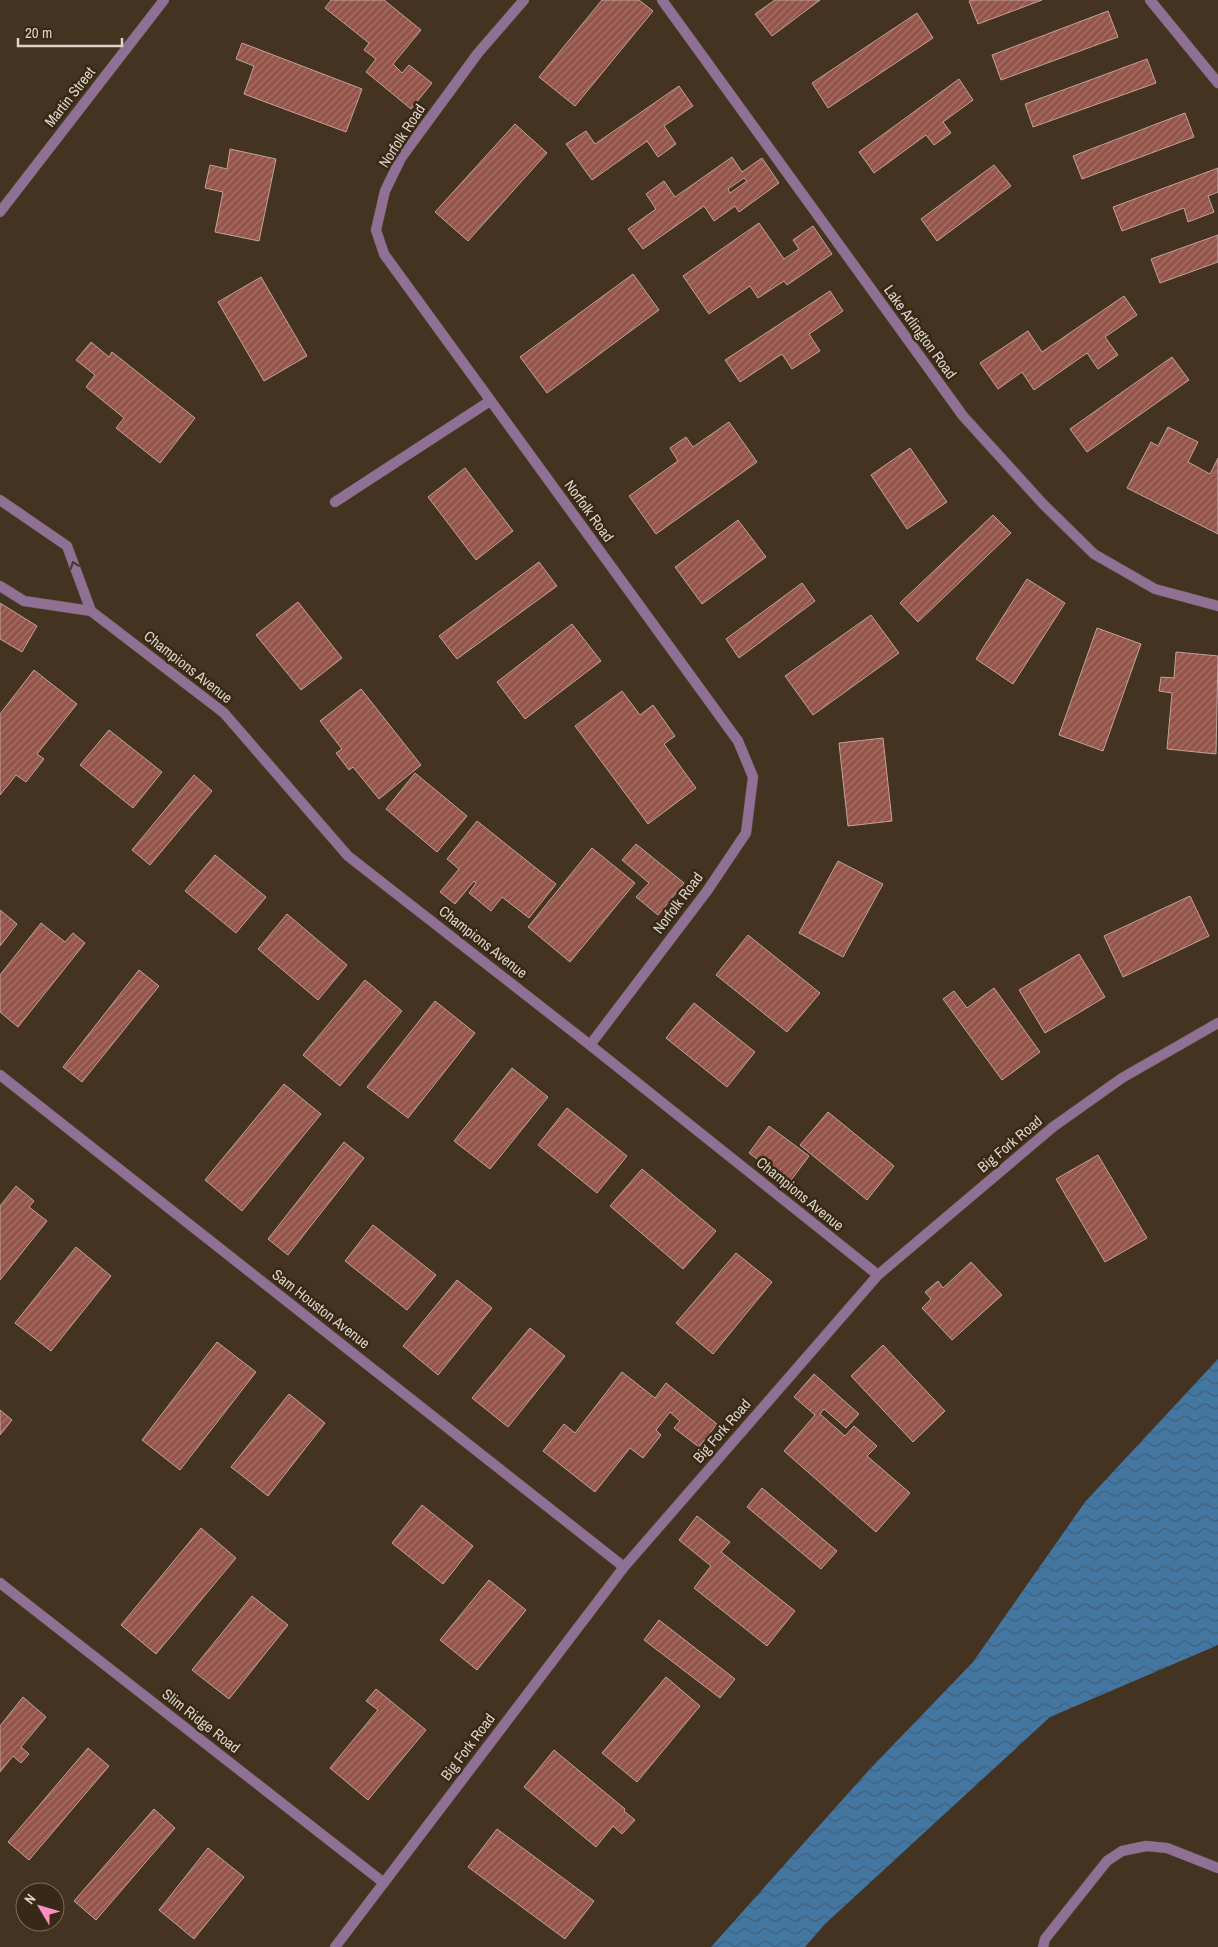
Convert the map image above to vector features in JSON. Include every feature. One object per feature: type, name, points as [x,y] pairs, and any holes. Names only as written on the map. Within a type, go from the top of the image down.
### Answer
[{"type":"street","name":"Martin Street","points":[[0,212],[164,0]]},
{"type":"street","name":"Norfolk Road","points":[[524,0],[478,53],[401,158],[385,191],[376,230],[384,254],[738,741],[753,778],[746,833],[707,891],[590,1044]]},
{"type":"street","name":"Lake Arlington Road","points":[[662,0],[963,416],[1043,504],[1101,559],[1154,589],[1218,606]]},
{"type":"street","points":[[1150,0],[1218,83]]},
{"type":"street","points":[[335,502],[490,401]]},
{"type":"street","points":[[0,500],[67,546],[91,611]]},
{"type":"street","name":"Champions Avenue","points":[[0,586],[24,601],[91,611],[224,713],[348,856],[590,1044],[878,1275]]},
{"type":"street","name":"Big Fork Road","points":[[335,1947],[624,1567],[878,1275],[1053,1128],[1122,1078],[1218,1023]]},
{"type":"street","name":"Sam Houston Avenue","points":[[0,1075],[624,1567]]},
{"type":"street","name":"Slim Ridge Road","points":[[0,1583],[384,1883]]},
{"type":"street","points":[[1043,1947],[1045,1939],[1107,1861],[1122,1852],[1146,1846],[1167,1848],[1218,1868]]},
{"type":"water","points":[[1218,1359],[1218,1645],[1050,1717],[825,1924],[805,1947],[711,1947],[869,1770],[973,1662],[1085,1502]]},
{"type":"building","points":[[331,0],[384,0],[421,30],[393,64],[402,73],[409,65],[432,83],[411,109],[366,72],[376,59],[364,50],[369,43],[325,8]]},
{"type":"building","points":[[602,0],[639,0],[653,11],[575,106],[539,77]]},
{"type":"building","points":[[775,0],[820,0],[772,36],[755,14]]},
{"type":"building","points":[[1042,0],[978,24],[969,1]]},
{"type":"building","points":[[1108,11],[1118,37],[1001,80],[992,55]]},
{"type":"building","points":[[917,13],[933,38],[828,108],[812,83]]},
{"type":"building","points":[[242,43],[362,89],[346,132],[244,94],[254,66],[236,59]]},
{"type":"building","points":[[1147,59],[1156,83],[1033,127],[1025,104]]},
{"type":"building","points":[[959,79],[973,100],[943,122],[951,133],[934,145],[926,135],[874,173],[859,152]]},
{"type":"building","points":[[679,86],[693,106],[664,126],[676,144],[658,157],[647,141],[592,180],[566,144],[586,131],[595,144]]},
{"type":"building","points":[[1185,113],[1194,137],[1082,179],[1073,156]]},
{"type":"building","points":[[515,124],[547,153],[468,241],[435,212]]},
{"type":"building","points":[[230,149],[276,159],[259,241],[215,232],[223,192],[205,188],[210,165],[227,169]]},
{"type":"building","points":[[732,157],[742,172],[762,158],[779,183],[739,212],[735,206],[714,221],[704,206],[643,249],[628,229],[656,209],[646,194],[664,181],[675,197]],"holes":[[[744,178],[747,181],[730,193],[728,189]]]},
{"type":"building","points":[[994,165],[1011,186],[937,241],[921,219]]},
{"type":"building","points":[[1218,168],[1218,192],[1208,196],[1214,212],[1188,222],[1184,208],[1122,231],[1113,207]]},
{"type":"building","points":[[759,223],[784,259],[799,249],[793,240],[813,226],[832,254],[787,285],[784,281],[758,298],[750,286],[709,314],[683,276]]},
{"type":"building","points":[[1218,235],[1218,262],[1160,283],[1151,259]]},
{"type":"building","points":[[633,274],[659,310],[547,393],[520,357]]},
{"type":"building","points":[[261,277],[307,356],[264,381],[218,302]]},
{"type":"building","points":[[830,291],[843,311],[809,334],[820,351],[792,369],[782,354],[740,382],[725,360]]},
{"type":"building","points":[[1124,296],[1137,315],[1105,337],[1118,355],[1098,369],[1087,353],[1034,390],[1022,372],[998,389],[980,363],[1028,331],[1042,352]]},
{"type":"building","points":[[91,342],[109,357],[112,352],[195,418],[160,463],[116,428],[124,418],[86,387],[95,375],[76,360]]},
{"type":"building","points":[[1172,357],[1189,380],[1087,452],[1070,429]]},
{"type":"building","points":[[729,422],[757,462],[656,534],[629,496],[678,461],[670,448],[686,437],[693,447]]},
{"type":"building","points":[[1168,427],[1198,442],[1188,462],[1210,474],[1218,458],[1218,534],[1127,488],[1151,442],[1158,446]]},
{"type":"building","points":[[910,448],[947,502],[907,529],[871,475]]},
{"type":"building","points":[[465,468],[513,531],[476,560],[428,497]]},
{"type":"building","points":[[993,515],[1011,533],[918,622],[900,603]]},
{"type":"building","points":[[738,520],[766,557],[702,604],[675,567]]},
{"type":"building","points":[[539,562],[557,586],[457,659],[439,636]]},
{"type":"building","points":[[1027,579],[1065,603],[1013,684],[976,659]]},
{"type":"building","points":[[802,583],[815,601],[739,658],[726,639]]},
{"type":"building","points":[[298,602],[342,658],[301,690],[256,635]]},
{"type":"building","points":[[0,603],[37,626],[22,652],[0,639]]},
{"type":"building","points":[[871,615],[899,653],[813,715],[785,676]]},
{"type":"building","points":[[572,624],[601,661],[525,719],[497,682]]},
{"type":"building","points":[[1097,628],[1141,644],[1103,751],[1059,735]]},
{"type":"building","points":[[1176,652],[1218,656],[1216,754],[1167,749],[1172,693],[1159,691],[1161,677],[1174,678]]},
{"type":"building","points":[[34,670],[77,704],[37,754],[44,759],[26,782],[16,775],[0,795],[0,714]]},
{"type":"building","points":[[361,689],[421,765],[379,799],[353,767],[349,770],[336,753],[342,749],[320,721]]},
{"type":"building","points":[[622,691],[640,715],[653,705],[675,736],[664,744],[696,788],[648,824],[575,726]]},
{"type":"building","points":[[109,730],[162,772],[133,808],[80,765]]},
{"type":"building","points":[[883,738],[892,821],[848,826],[839,743]]},
{"type":"building","points":[[415,773],[467,816],[437,852],[386,809]]},
{"type":"building","points":[[194,775],[212,791],[150,865],[132,850]]},
{"type":"building","points":[[477,821],[556,884],[529,918],[502,897],[491,911],[469,893],[476,883],[474,881],[455,904],[440,892],[459,869],[447,859]]},
{"type":"building","points":[[636,844],[684,883],[658,915],[636,897],[649,883],[622,860]]},
{"type":"building","points":[[592,848],[635,883],[570,962],[528,927]]},
{"type":"building","points":[[215,855],[266,897],[236,933],[185,891]]},
{"type":"building","points":[[838,861],[883,884],[843,957],[799,933]]},
{"type":"building","points":[[1190,896],[1209,936],[1123,977],[1104,936]]},
{"type":"building","points":[[0,910],[17,924],[0,946]]},
{"type":"building","points":[[287,914],[347,965],[318,1000],[258,949]]},
{"type":"building","points":[[41,923],[65,942],[73,933],[85,943],[18,1027],[0,1012],[0,975]]},
{"type":"building","points":[[748,935],[820,993],[787,1032],[716,975]]},
{"type":"building","points":[[1079,954],[1105,997],[1045,1033],[1019,990]]},
{"type":"building","points":[[139,970],[159,986],[82,1082],[63,1067]]},
{"type":"building","points":[[365,980],[402,1011],[340,1086],[303,1055]]},
{"type":"building","points":[[994,988],[1040,1052],[1002,1080],[943,999],[954,991],[967,1008]]},
{"type":"building","points":[[435,1001],[475,1033],[408,1118],[367,1087]]},
{"type":"building","points":[[694,1003],[755,1052],[727,1087],[666,1038]]},
{"type":"building","points":[[512,1068],[548,1097],[490,1169],[454,1141]]},
{"type":"building","points":[[284,1084],[321,1114],[242,1211],[205,1180]]},
{"type":"building","points":[[567,1108],[627,1156],[597,1193],[538,1145]]},
{"type":"building","points":[[828,1112],[894,1166],[867,1200],[800,1145]]},
{"type":"building","points":[[769,1126],[809,1156],[789,1183],[749,1153]]},
{"type":"building","points":[[344,1142],[364,1158],[288,1255],[268,1239]]},
{"type":"building","points":[[1098,1155],[1147,1238],[1105,1262],[1056,1179]]},
{"type":"building","points":[[642,1169],[716,1231],[683,1269],[610,1206]]},
{"type":"building","points":[[16,1186],[34,1201],[29,1207],[47,1221],[0,1280],[0,1206]]},
{"type":"building","points":[[373,1225],[436,1275],[407,1310],[345,1261]]},
{"type":"building","points":[[76,1247],[111,1276],[51,1351],[15,1323]]},
{"type":"building","points":[[736,1253],[772,1282],[713,1354],[676,1323]]},
{"type":"building","points":[[971,1262],[1002,1295],[952,1340],[922,1308],[931,1299],[925,1292],[938,1281],[943,1288]]},
{"type":"building","points":[[457,1280],[492,1308],[438,1375],[403,1346]]},
{"type":"building","points":[[530,1328],[565,1356],[508,1427],[472,1398]]},
{"type":"building","points":[[217,1342],[256,1372],[180,1470],[142,1440]]},
{"type":"building","points":[[883,1345],[945,1411],[913,1442],[851,1376]]},
{"type":"building","points":[[622,1372],[655,1398],[666,1383],[717,1424],[699,1447],[674,1428],[680,1421],[670,1412],[656,1430],[661,1435],[643,1458],[630,1448],[595,1492],[543,1451],[564,1424],[575,1433]]},
{"type":"building","points":[[814,1374],[859,1414],[846,1428],[824,1409],[820,1414],[845,1436],[854,1426],[877,1446],[867,1456],[910,1493],[876,1532],[784,1451],[815,1415],[794,1397]]},
{"type":"building","points":[[289,1394],[325,1423],[268,1496],[231,1467]]},
{"type":"building","points":[[0,1410],[12,1420],[0,1435]]},
{"type":"building","points":[[762,1488],[837,1551],[821,1569],[747,1507]]},
{"type":"building","points":[[422,1505],[473,1546],[443,1584],[392,1543]]},
{"type":"building","points":[[697,1516],[730,1542],[721,1552],[795,1611],[767,1646],[694,1588],[711,1566],[679,1540]]},
{"type":"building","points":[[201,1528],[236,1558],[156,1654],[121,1625]]},
{"type":"building","points":[[489,1580],[526,1610],[477,1670],[440,1640]]},
{"type":"building","points":[[252,1596],[288,1625],[229,1699],[192,1670]]},
{"type":"building","points":[[659,1620],[735,1679],[720,1698],[644,1640]]},
{"type":"building","points":[[666,1677],[700,1706],[637,1782],[602,1753]]},
{"type":"building","points":[[376,1689],[426,1730],[368,1800],[330,1768],[378,1710],[366,1701]]},
{"type":"building","points":[[23,1697],[46,1717],[21,1747],[29,1754],[21,1763],[13,1756],[0,1772],[0,1726]]},
{"type":"building","points":[[88,1748],[109,1766],[29,1860],[8,1842]]},
{"type":"building","points":[[554,1750],[625,1809],[624,1811],[635,1820],[622,1834],[613,1826],[596,1847],[524,1787]]},
{"type":"building","points":[[154,1809],[175,1828],[96,1920],[74,1901]]},
{"type":"building","points":[[497,1829],[594,1901],[565,1939],[468,1867]]},
{"type":"building","points":[[208,1848],[244,1877],[194,1939],[159,1910]]}]
